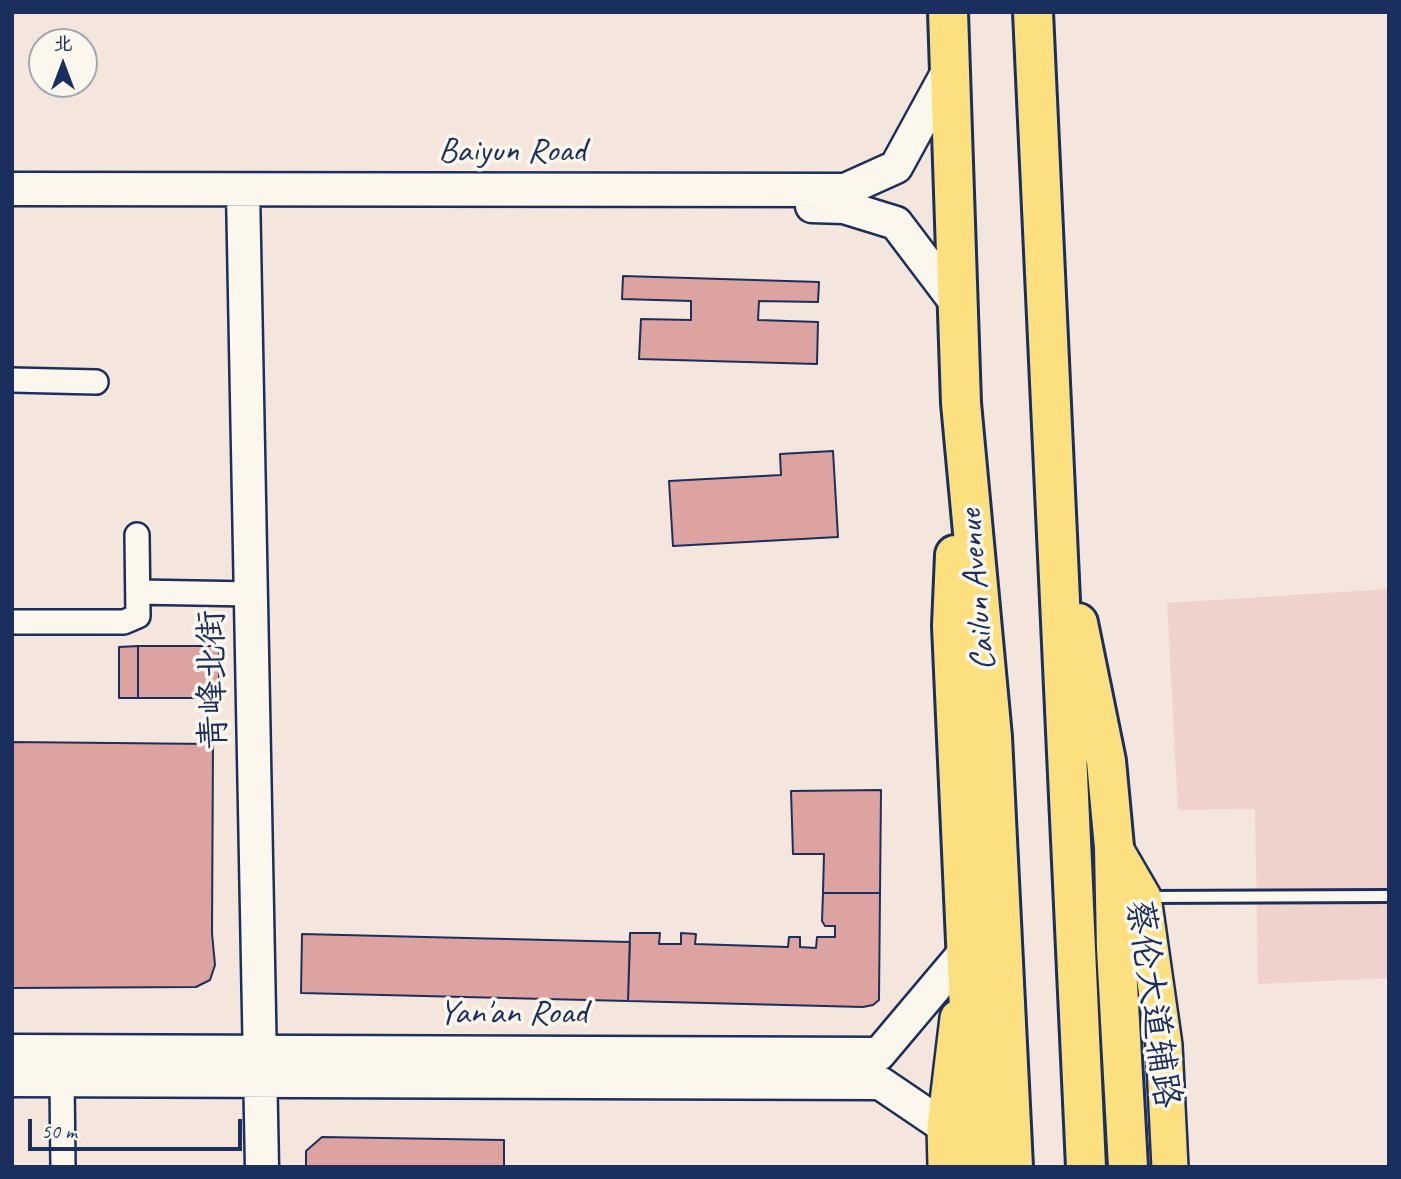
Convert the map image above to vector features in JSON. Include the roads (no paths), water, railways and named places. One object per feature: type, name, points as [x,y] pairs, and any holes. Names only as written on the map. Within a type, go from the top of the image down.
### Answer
[{"type":"highway","name":"Cailun Avenue","points":[[948,12],[961,403],[992,737],[1013,1167]]},
{"type":"highway","points":[[1033,12],[1086,1167]]},
{"type":"highway","points":[[961,403],[952,626],[976,1167]]},
{"type":"highway","points":[[1054,507],[1106,761],[1114,847],[1116,948],[1128,1167]]},
{"type":"main road","name":"蔡伦大道辅路","points":[[1114,847],[1143,897],[1164,1045],[1170,1167]]},
{"type":"main road","points":[[946,1167],[945,1127],[965,952]]},
{"type":"street","name":"Baiyun Road","points":[[12,203],[243,197],[845,190],[896,167],[949,70]]},
{"type":"street","name":"Baiyun Road","points":[[12,189],[243,197],[844,206],[895,223],[958,305]]},
{"type":"street","name":"青峰北街","points":[[243,197],[262,1167]]},
{"type":"street","points":[[12,380],[96,382]]},
{"type":"street","points":[[12,622],[124,622],[138,616],[137,535]]},
{"type":"street","points":[[138,592],[251,594]]},
{"type":"street","name":"Yan'an Road","points":[[12,1080],[62,1081],[260,1067],[879,1054],[965,952]]},
{"type":"street","name":"Yan'an Road","points":[[12,1051],[260,1067],[880,1083],[945,1127]]},
{"type":"street","points":[[62,1081],[62,1167]]},
{"type":"lane","points":[[1143,897],[1389,896]]}]
